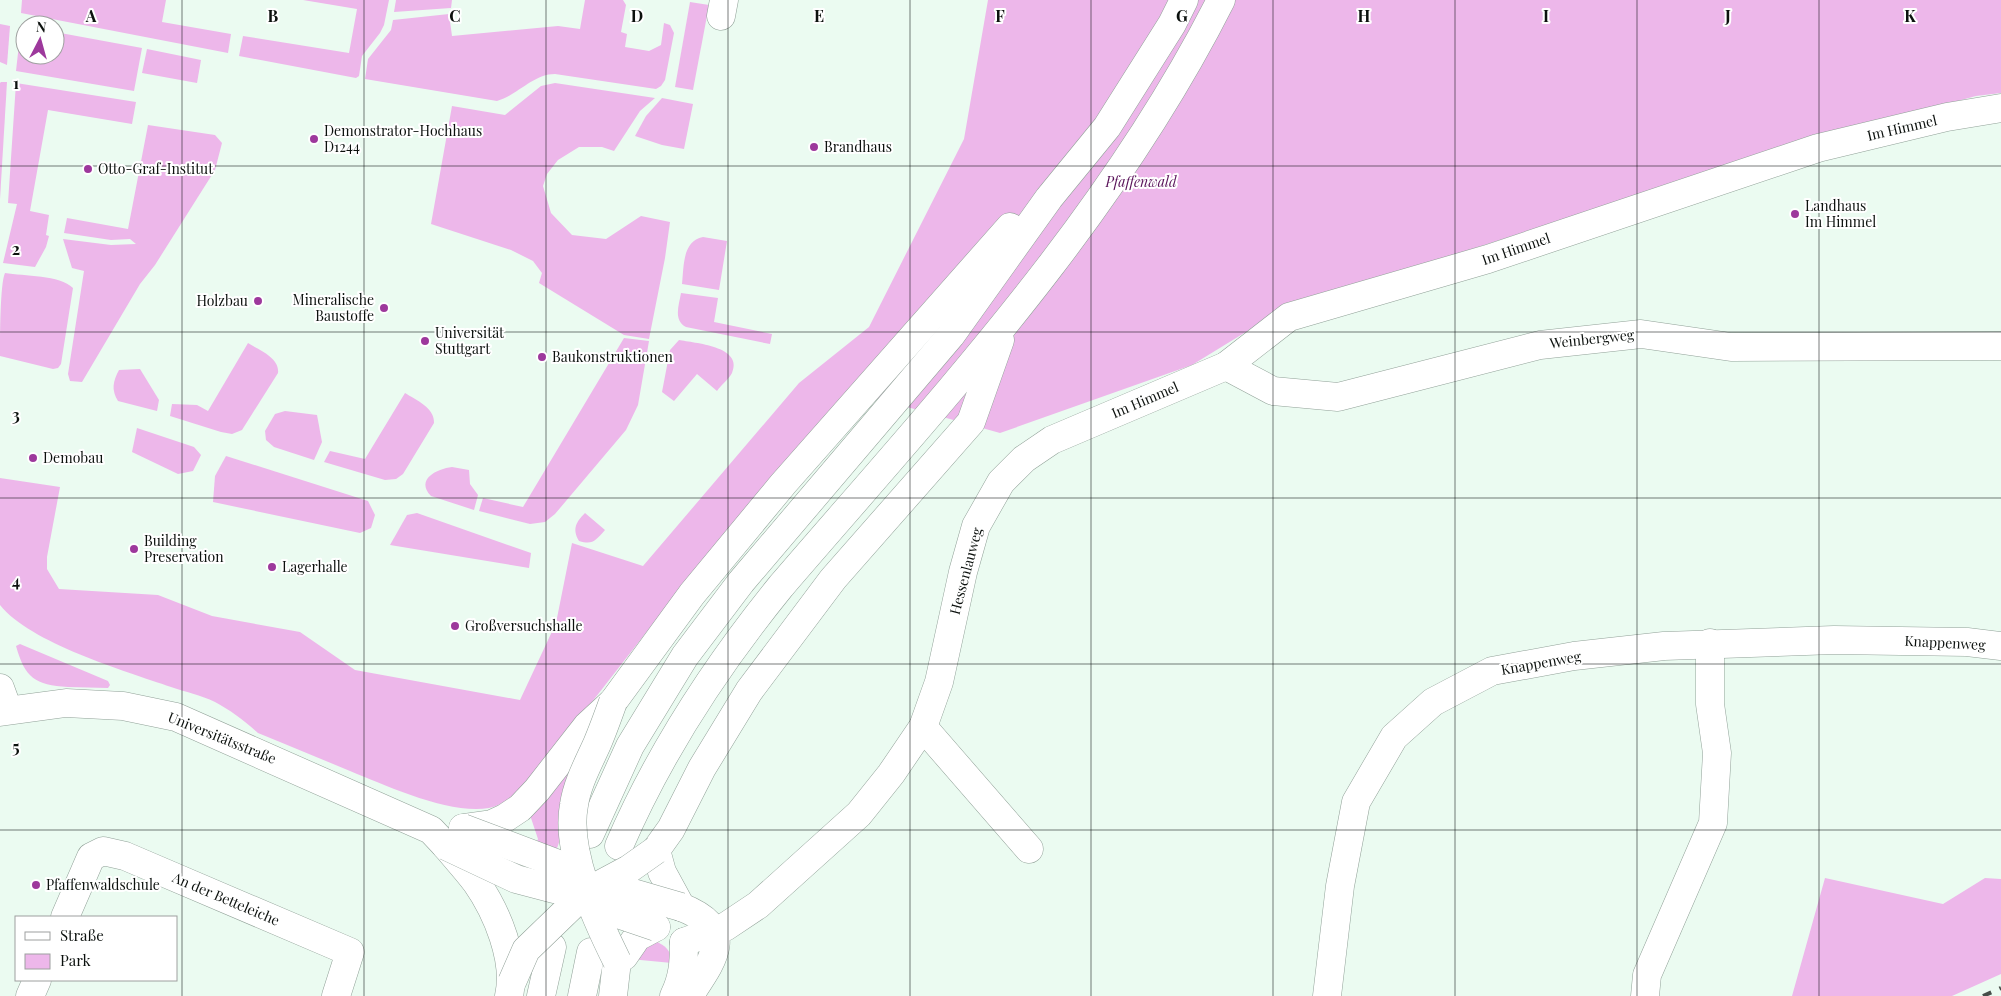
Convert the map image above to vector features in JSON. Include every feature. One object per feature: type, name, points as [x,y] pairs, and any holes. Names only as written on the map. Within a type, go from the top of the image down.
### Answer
[{"type":"main road","points":[[590,834],[630,746],[685,656],[740,582],[951,336],[1049,198],[1106,127],[1172,24],[1184,0]]},
{"type":"main road","points":[[619,846],[637,804],[672,740],[712,678],[755,619],[1006,324],[1064,249],[1129,157],[1169,94],[1221,0]]},
{"type":"main road","name":"Im Himmel","points":[[1052,440],[1226,366],[1289,318],[1488,259],[1818,148],[1946,117],[2001,108]]},
{"type":"main road","points":[[511,989],[511,965],[502,934],[476,882],[447,835],[492,824],[520,808],[537,790],[587,726],[613,702],[692,594],[783,484],[1014,223],[1031,224]]},
{"type":"main road","points":[[511,989],[526,950],[586,892],[629,869],[656,850],[671,829],[702,768],[749,691],[833,579],[971,422],[1006,324]]},
{"type":"main road","name":"Weinbergweg","points":[[1226,366],[1273,391],[1338,396],[1540,345],[1641,334],[1731,347],[2001,346]]},
{"type":"main road","name":"Hessenlauweg","points":[[617,961],[624,956],[637,937],[714,932],[730,924],[758,905],[858,814],[891,774],[923,727],[938,682],[963,572],[976,526],[1001,482],[1024,459],[1052,440]]},
{"type":"main road","name":"Knappenweg","points":[[1327,996],[1340,886],[1356,802],[1394,737],[1433,702],[1492,671],[1574,656],[1710,643],[1834,640],[1967,642],[2001,646]]},
{"type":"main road","points":[[1645,996],[1647,975],[1713,823],[1717,753],[1710,704],[1710,643]]},
{"type":"main road","points":[[613,702],[579,784],[574,805],[573,837],[586,892],[598,923],[617,961],[613,996]]},
{"type":"main road","name":"Universitätsstraße","points":[[3,703],[66,703],[123,706],[176,717],[447,835],[516,879],[554,889],[586,892],[619,890],[681,907]]},
{"type":"main road","points":[[923,727],[1029,849]]},
{"type":"main road","points":[[656,850],[662,872],[681,907],[705,920],[714,932],[716,941],[712,962],[689,996]]},
{"type":"main road","name":"An der Betteleiche","points":[[65,916],[91,857],[104,851],[125,856],[350,952],[336,996]]},
{"type":"main road","points":[[586,892],[612,912],[671,934],[685,960],[674,996]]},
{"type":"main road","points":[[541,996],[552,947]]},
{"type":"main road","points":[[582,996],[591,952]]},
{"type":"main road","points":[[30,996],[37,981]]},
{"type":"green space","points":[[22,0],[166,0],[162,22],[231,34],[228,53],[65,22],[65,15],[31,15],[21,13]]},
{"type":"green space","points":[[303,0],[389,0],[384,25],[362,56],[359,76],[356,78],[239,56],[243,36],[349,53],[357,9]]},
{"type":"green space","points":[[396,0],[452,0],[451,8],[394,12]]},
{"type":"green space","points":[[585,0],[623,0],[626,5],[621,32],[627,34],[625,47],[649,51],[661,45],[664,23],[670,25],[674,33],[665,80],[661,86],[656,89],[555,74],[540,77],[497,101],[365,79],[368,59],[391,30],[393,20],[449,14],[452,36],[558,26],[580,29]]},
{"type":"green space","name":"Pfaffenwald","points":[[988,0],[2001,0],[2001,93],[1976,96],[1782,149],[1280,311],[1192,365],[1000,433],[850,391],[684,584],[528,784],[505,801],[489,808],[456,807],[419,798],[270,738],[258,733],[221,705],[199,695],[105,664],[55,643],[33,632],[14,619],[0,605],[0,478],[60,487],[47,557],[47,569],[59,589],[158,595],[212,616],[300,632],[355,670],[520,700],[556,623],[572,543],[643,566],[799,383],[869,327],[964,139]]},
{"type":"green space","points":[[690,2],[709,5],[693,90],[675,87]]},
{"type":"green space","points":[[0,24],[10,26],[7,65],[0,62]]},
{"type":"green space","points":[[65,34],[142,48],[134,91],[16,71],[17,65],[65,65]]},
{"type":"green space","points":[[147,49],[201,60],[197,83],[142,73]]},
{"type":"green space","points":[[7,82],[0,199],[0,83]]},
{"type":"green space","points":[[16,83],[136,102],[132,124],[48,110],[30,211],[49,215],[46,235],[49,236],[46,247],[35,267],[3,263],[17,204],[8,203]]},
{"type":"green space","points":[[555,83],[655,98],[640,111],[614,151],[602,147],[579,147],[558,160],[547,174],[543,186],[551,213],[572,235],[606,239],[641,216],[670,222],[649,339],[624,335],[539,283],[542,273],[533,261],[511,250],[431,224],[452,106],[505,115],[541,86]]},
{"type":"green space","points":[[662,98],[693,104],[684,149],[662,145],[635,136],[646,116]]},
{"type":"green space","points":[[148,125],[215,135],[222,143],[215,170],[155,265],[140,284],[82,382],[70,381],[68,374],[84,271],[72,268],[63,239],[111,245],[136,244],[130,239],[111,240],[64,233],[67,218],[128,229]]},
{"type":"green space","points":[[703,237],[727,241],[719,290],[682,284],[685,256],[688,249],[696,239]]},
{"type":"green space","points":[[5,273],[51,278],[73,288],[61,364],[58,368],[53,369],[0,356],[1,299]]},
{"type":"green space","points":[[681,293],[718,298],[714,322],[772,334],[770,344],[686,327],[679,320],[678,316]]},
{"type":"green space","points":[[624,338],[649,341],[638,405],[626,430],[555,514],[545,522],[530,524],[479,511],[483,498],[523,507]]},
{"type":"green space","points":[[679,340],[716,348],[724,351],[731,357],[734,364],[732,373],[717,391],[697,374],[674,401],[662,392],[670,350]]},
{"type":"green space","points":[[248,343],[276,363],[278,373],[242,430],[232,434],[221,432],[170,416],[172,404],[197,405],[208,411]]},
{"type":"green space","points":[[140,369],[159,400],[157,411],[118,401],[114,393],[115,378],[119,370]]},
{"type":"green space","points":[[405,393],[428,409],[434,423],[403,474],[396,479],[385,480],[324,462],[330,451],[365,459]]},
{"type":"green space","points":[[285,411],[317,415],[322,442],[314,460],[274,447],[266,440],[265,431],[275,414]]},
{"type":"green space","points":[[137,428],[194,447],[201,455],[193,471],[178,474],[132,452]]},
{"type":"green space","points":[[226,456],[368,501],[375,515],[371,528],[360,533],[213,502],[215,476]]},
{"type":"green space","points":[[452,467],[469,470],[470,484],[478,495],[474,510],[431,496],[427,490],[425,485],[430,476],[440,470]]},
{"type":"green space","points":[[417,513],[531,553],[529,568],[390,545],[407,515]]},
{"type":"green space","points":[[585,513],[605,530],[596,539],[588,543],[579,541],[575,529],[579,519]]},
{"type":"green space","points":[[20,644],[108,681],[110,685],[108,688],[68,687],[39,682],[23,666],[16,646]]},
{"type":"green space","points":[[587,736],[564,828],[555,854],[535,846],[538,839],[529,812]]},
{"type":"green space","points":[[1825,878],[1943,904],[1985,878],[2001,879],[2001,974],[1952,996],[1792,996]]},
{"type":"green space","points":[[654,941],[662,944],[667,949],[672,963],[630,959]]},
{"type":"railway","points":[[1983,996],[2001,988]]},
{"type":"place","name":"Demonstrator-Hochhaus D1244","points":[[314,139]]},
{"type":"place","name":"Brandhaus","points":[[814,147]]},
{"type":"place","name":"Otto-Graf-Institut","points":[[88,169]]},
{"type":"place","name":"Landhaus Im Himmel","points":[[1795,214]]},
{"type":"place","name":"Holzbau","points":[[258,301]]},
{"type":"place","name":"Mineralische Baustoffe","points":[[384,308]]},
{"type":"place","name":"Universität Stuttgart","points":[[425,341]]},
{"type":"place","name":"Baukonstruktionen","points":[[542,357]]},
{"type":"place","name":"Demobau","points":[[33,458]]},
{"type":"place","name":"Building Preservation","points":[[134,549]]},
{"type":"place","name":"Lagerhalle","points":[[272,567]]},
{"type":"place","name":"Großversuchshalle","points":[[455,626]]},
{"type":"place","name":"Pfaffenwaldschule","points":[[36,885]]}]
